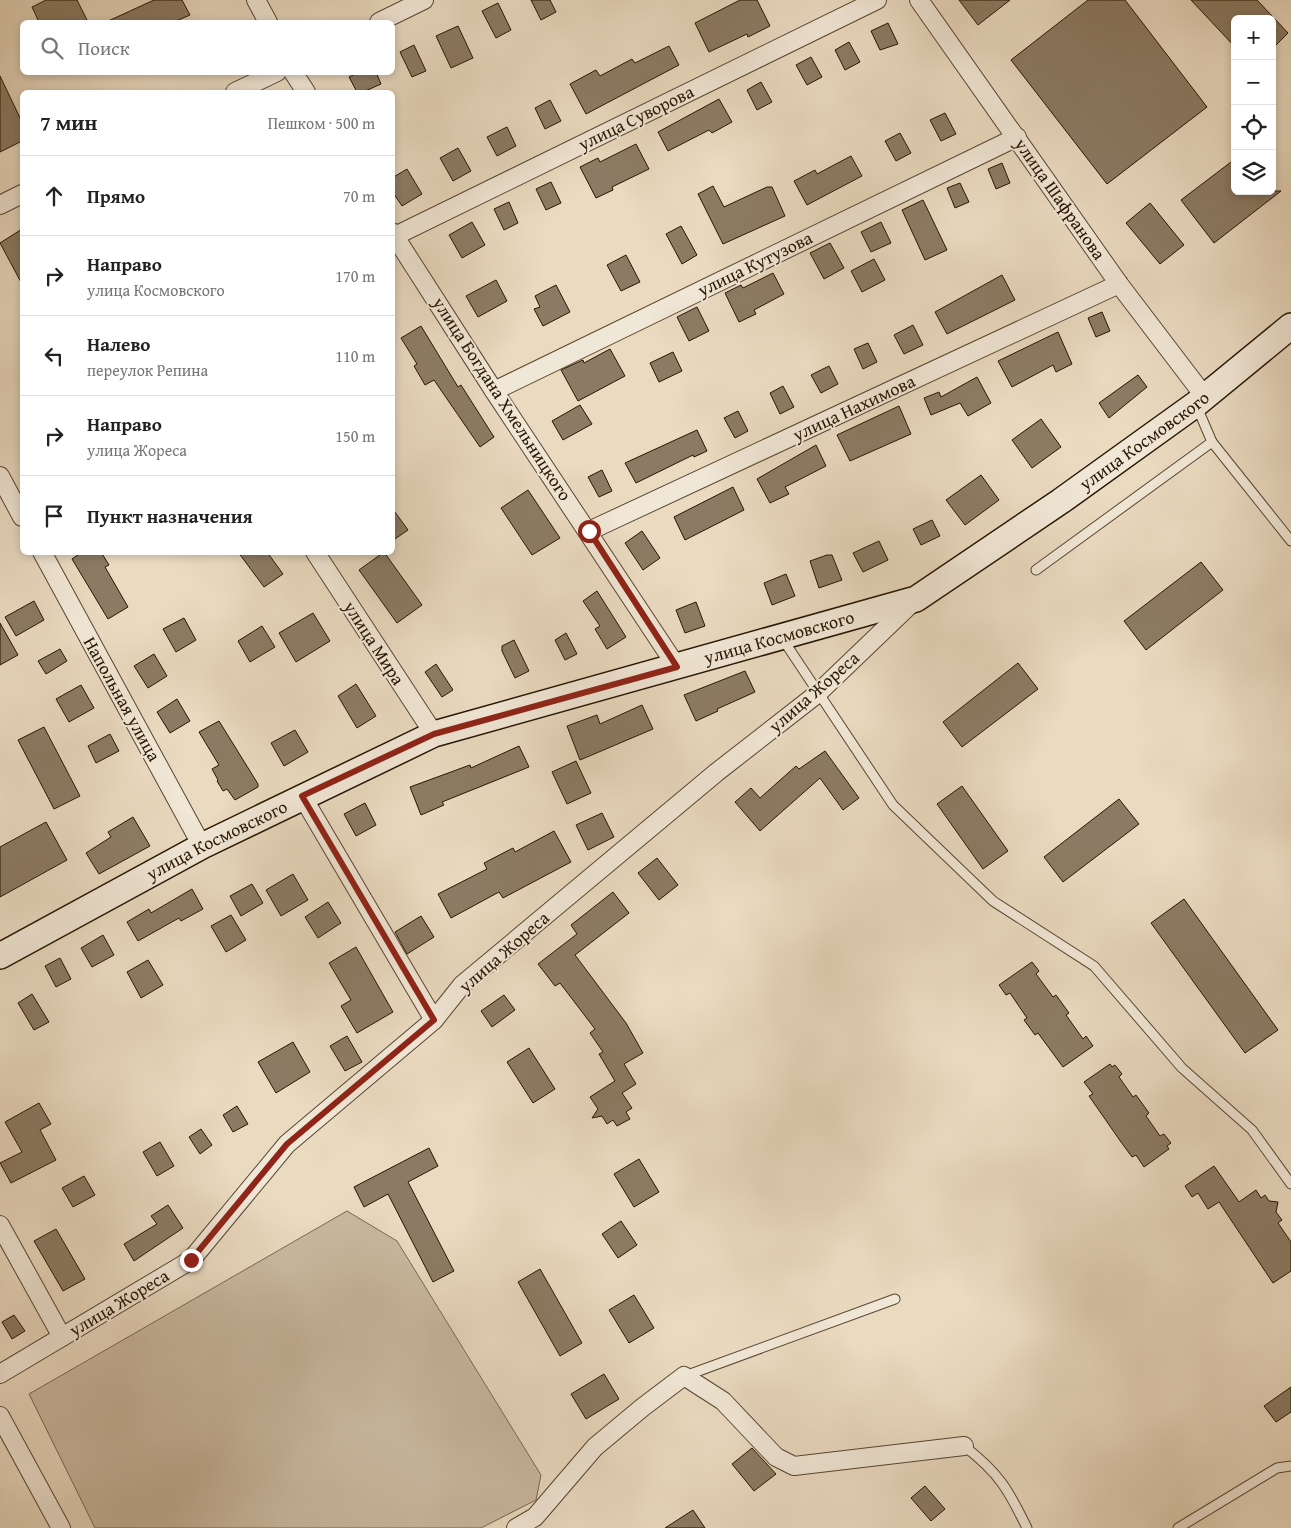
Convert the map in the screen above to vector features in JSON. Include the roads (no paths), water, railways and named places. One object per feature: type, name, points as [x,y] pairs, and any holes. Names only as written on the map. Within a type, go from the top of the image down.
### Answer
[{"type":"main road","name":"улица Космовского","points":[[0,956],[202,846],[302,796],[434,734],[916,599],[1061,502],[1200,401],[1291,326]]},
{"type":"street","points":[[256,0],[267,20]]},
{"type":"street","points":[[383,20],[424,0]]},
{"type":"street","name":"улица Суворова","points":[[395,234],[877,0]]},
{"type":"street","name":"улица Шафранова","points":[[919,0],[1017,137],[1200,401]]},
{"type":"street","points":[[240,90],[271,75]]},
{"type":"street","points":[[295,75],[305,90]]},
{"type":"street","name":"улица Кутузова","points":[[494,391],[1017,137]]},
{"type":"street","points":[[0,204],[20,195]]},
{"type":"street","name":"улица Богдана Хмельницкого","points":[[395,236],[494,391],[589,531],[677,667]]},
{"type":"street","name":"улица Нахимова","points":[[589,531],[1119,284]]},
{"type":"street","points":[[0,476],[20,513]]},
{"type":"street","name":"Напольная улица","points":[[44,555],[202,846]]},
{"type":"street","name":"улица Мира","points":[[317,555],[434,734]]},
{"type":"street","name":"улица Жореса","points":[[0,1374],[191,1260],[287,1144],[434,1020],[462,985],[717,772],[817,694],[916,599]]},
{"type":"street","points":[[302,796],[434,1020]]},
{"type":"street","points":[[0,1225],[62,1337]]},
{"type":"street","points":[[516,1528],[539,1523],[596,1447],[643,1407],[684,1376],[722,1401],[776,1457],[794,1466],[964,1446]]},
{"type":"street","points":[[0,1416],[61,1528]]},
{"type":"lane","points":[[1200,401],[1212,442],[1291,541]]},
{"type":"lane","points":[[1036,570],[1212,442]]},
{"type":"lane","points":[[781,637],[817,694],[893,805],[993,900],[1094,966],[1182,1068],[1252,1130],[1291,1184]]},
{"type":"lane","points":[[684,1376],[896,1298]]},
{"type":"lane","points":[[964,1446],[988,1465],[1008,1490],[1027,1528]]},
{"type":"lane","points":[[1178,1528],[1277,1468],[1291,1466]]}]
